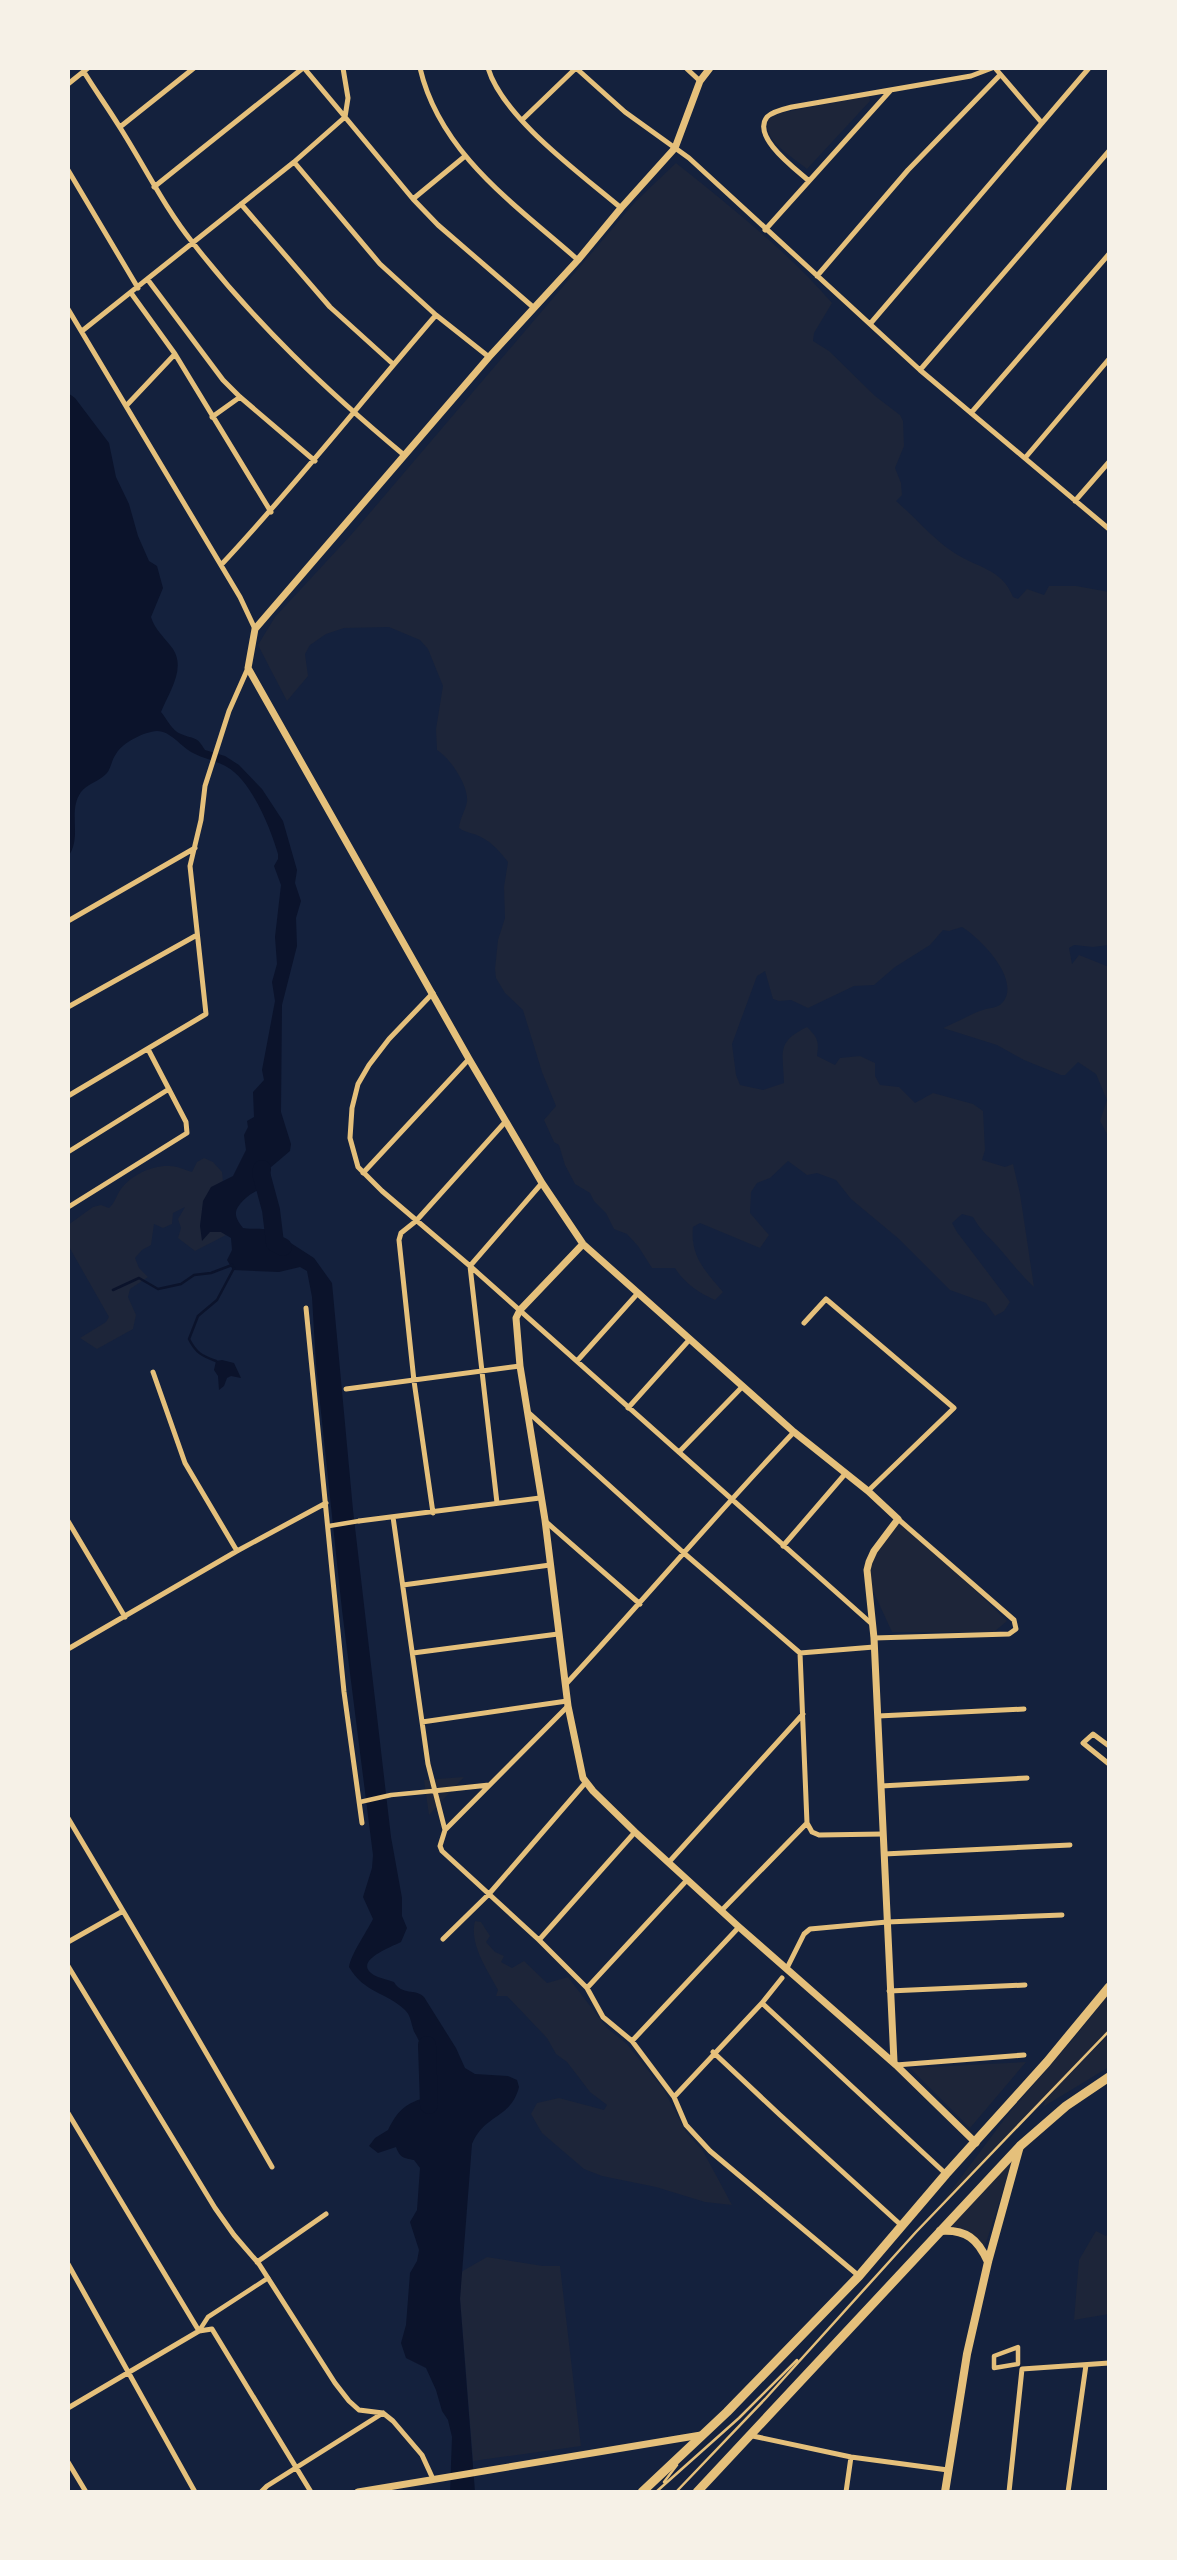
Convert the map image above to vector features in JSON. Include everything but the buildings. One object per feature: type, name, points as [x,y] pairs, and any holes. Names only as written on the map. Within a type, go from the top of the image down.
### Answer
[{"type":"highway","points":[[642,2492],[759,2380],[859,2276],[1109,1987]]},
{"type":"highway","points":[[697,2492],[1020,2146],[1066,2105],[1109,2077]]},
{"type":"main road","points":[[945,2492],[967,2354],[988,2262],[1020,2146]]},
{"type":"main road","points":[[940,2231],[968,2234],[979,2244],[988,2262]]},
{"type":"street","points":[[120,127],[194,68]]},
{"type":"street","points":[[154,187],[304,68],[413,199],[438,225],[533,307]]},
{"type":"street","points":[[82,331],[294,162],[345,117],[348,98],[343,68]]},
{"type":"street","points":[[419,68],[424,89],[439,120],[464,157],[578,260]]},
{"type":"street","points":[[488,68],[506,100],[522,120],[621,208]]},
{"type":"street","points":[[522,120],[576,68],[625,112],[694,163],[920,370],[1109,529]]},
{"type":"street","points":[[686,68],[700,81]]},
{"type":"street","points":[[68,1096],[204,1017],[207,1010],[190,877],[209,776],[217,747],[248,668],[256,629],[489,357],[675,148],[700,81],[710,68]]},
{"type":"street","points":[[810,181],[769,143],[764,127],[768,117],[792,107],[971,76],[993,68],[1042,123]]},
{"type":"street","points":[[870,324],[1089,68]]},
{"type":"street","points":[[68,84],[86,70],[154,187],[192,243],[281,346],[404,455]]},
{"type":"street","points":[[817,276],[908,170],[1000,75]]},
{"type":"street","points":[[765,230],[890,91]]},
{"type":"street","points":[[920,370],[1109,151]]},
{"type":"street","points":[[413,199],[464,157]]},
{"type":"street","points":[[294,162],[380,264],[436,316],[489,357]]},
{"type":"street","points":[[68,170],[138,288]]},
{"type":"street","points":[[241,204],[330,307],[393,364]]},
{"type":"street","points":[[971,412],[1109,254]]},
{"type":"street","points":[[148,280],[192,340],[240,397],[315,461]]},
{"type":"street","points":[[131,292],[175,354],[271,512]]},
{"type":"street","points":[[68,309],[221,565],[256,629]]},
{"type":"street","points":[[221,565],[271,512],[436,316]]},
{"type":"street","points":[[126,405],[175,354]]},
{"type":"street","points":[[1025,458],[1109,359]]},
{"type":"street","points":[[212,417],[240,397]]},
{"type":"street","points":[[1075,501],[1109,462]]},
{"type":"street","points":[[248,668],[469,1059],[542,1183],[583,1244],[794,1432],[868,1491],[1014,1620],[1016,1629],[1009,1634],[874,1638]]},
{"type":"street","points":[[68,921],[195,848]]},
{"type":"street","points":[[68,1007],[197,935]]},
{"type":"street","points":[[433,993],[389,1039],[358,1084],[352,1108],[350,1138],[358,1167],[873,1625]]},
{"type":"street","points":[[70,1206],[185,1135],[188,1127],[148,1049]]},
{"type":"street","points":[[363,1173],[469,1059]]},
{"type":"street","points":[[68,1152],[169,1089]]},
{"type":"street","points":[[433,1513],[414,1381],[399,1247],[401,1233],[416,1221],[506,1121]]},
{"type":"street","points":[[497,1503],[470,1266],[542,1183]]},
{"type":"street","points":[[583,1244],[520,1310],[516,1318],[520,1366],[545,1520],[567,1704],[579,1769],[586,1782],[635,1832],[895,2064],[976,2143]]},
{"type":"street","points":[[577,1361],[638,1293]]},
{"type":"street","points":[[804,1323],[826,1298],[954,1408],[868,1491]]},
{"type":"street","points":[[306,1308],[344,1692],[362,1801],[362,1823]]},
{"type":"street","points":[[628,1408],[690,1339]]},
{"type":"street","points":[[346,1389],[520,1366]]},
{"type":"street","points":[[153,1371],[185,1463],[237,1551]]},
{"type":"street","points":[[679,1452],[743,1386]]},
{"type":"street","points":[[528,1412],[800,1653],[874,1647]]},
{"type":"street","points":[[566,1684],[640,1604],[730,1499],[794,1432]]},
{"type":"street","points":[[783,1546],[845,1474]]},
{"type":"street","points":[[328,1526],[540,1498]]},
{"type":"street","points":[[68,1649],[326,1503]]},
{"type":"street","points":[[393,1517],[433,1791],[445,1830]]},
{"type":"street","points":[[895,2064],[889,1991],[869,1562],[898,1519]]},
{"type":"street","points":[[545,1520],[640,1604]]},
{"type":"street","points":[[68,1521],[125,1617]]},
{"type":"street","points":[[403,1585],[550,1565]]},
{"type":"street","points":[[414,1653],[558,1634]]},
{"type":"street","points":[[800,1653],[807,1823],[812,1832],[819,1835],[883,1834]]},
{"type":"street","points":[[422,1722],[567,1704]]},
{"type":"street","points":[[567,1704],[445,1830],[440,1846],[442,1851],[587,1988],[605,2020],[632,2041],[674,2097],[686,2125],[710,2151],[859,2276]]},
{"type":"street","points":[[878,1716],[1024,1709]]},
{"type":"street","points":[[669,1863],[803,1714]]},
{"type":"street","points":[[1109,1746],[1093,1734],[1083,1742],[1109,1764]]},
{"type":"street","points":[[881,1786],[1027,1778]]},
{"type":"street","points":[[443,1939],[489,1894],[586,1782]]},
{"type":"street","points":[[362,1801],[391,1795],[491,1784]]},
{"type":"street","points":[[68,1818],[161,1979],[204,2046],[272,2167]]},
{"type":"street","points":[[722,1910],[807,1823]]},
{"type":"street","points":[[539,1940],[635,1832]]},
{"type":"street","points":[[884,1854],[1070,1845]]},
{"type":"street","points":[[587,1988],[687,1880]]},
{"type":"street","points":[[68,1942],[123,1910]]},
{"type":"street","points":[[787,1968],[807,1930],[887,1922],[1062,1915]]},
{"type":"street","points":[[632,2041],[739,1927]]},
{"type":"street","points":[[68,1966],[215,2208],[268,2278],[335,2383],[355,2408],[364,2412],[383,2413],[393,2421],[422,2455],[433,2479]]},
{"type":"street","points":[[674,2097],[782,1978]]},
{"type":"street","points":[[889,1991],[1025,1985]]},
{"type":"street","points":[[762,2003],[946,2174]]},
{"type":"street","points":[[713,2052],[902,2226]]},
{"type":"street","points":[[895,2064],[1024,2055]]},
{"type":"street","points":[[68,2113],[199,2331]]},
{"type":"street","points":[[257,2262],[326,2214]]},
{"type":"street","points":[[68,2264],[194,2492]]},
{"type":"street","points":[[199,2331],[208,2317],[268,2278]]},
{"type":"street","points":[[68,2408],[199,2331],[212,2329],[311,2492]]},
{"type":"street","points":[[1018,2347],[1018,2364],[994,2368],[994,2356],[1018,2347]]},
{"type":"street","points":[[1009,2492],[1021,2369],[1109,2362]]},
{"type":"street","points":[[1068,2492],[1086,2365]]},
{"type":"street","points":[[261,2492],[383,2413]]},
{"type":"street","points":[[358,2492],[702,2435]]},
{"type":"street","points":[[748,2435],[851,2457],[948,2470]]},
{"type":"street","points":[[846,2492],[851,2457]]},
{"type":"street","points":[[68,2462],[86,2492]]},
{"type":"lane","points":[[677,2492],[916,2232],[1109,2031]]},
{"type":"lane","points":[[658,2490],[740,2418],[820,2338]]},
{"type":"lane","points":[[658,2490],[688,2448]]},
{"type":"shaded area","points":[[869,96],[870,101],[807,169],[780,147],[769,134],[768,119],[780,113]]},
{"type":"shaded area","points":[[676,163],[777,247],[832,303],[814,333],[813,341],[829,351],[875,396],[900,415],[903,421],[904,446],[895,468],[902,495],[896,501],[946,547],[995,574],[1008,587],[1013,597],[1018,599],[1027,589],[1044,595],[1049,586],[1076,586],[1109,592],[1109,945],[1074,945],[1069,948],[1072,964],[1079,955],[1109,967],[1109,1138],[1100,1121],[1107,1100],[1096,1074],[1078,1062],[1065,1075],[1061,1075],[1024,1060],[997,1045],[943,1028],[998,1006],[1007,993],[1007,982],[996,960],[979,940],[962,927],[943,930],[930,945],[895,967],[874,985],[854,986],[808,1008],[791,1000],[773,999],[765,971],[757,976],[732,1044],[740,1085],[763,1090],[784,1083],[783,1056],[786,1043],[807,1027],[817,1040],[817,1056],[835,1065],[840,1058],[860,1056],[875,1063],[875,1076],[880,1085],[899,1087],[915,1103],[933,1093],[973,1104],[983,1111],[985,1150],[982,1160],[1005,1167],[1013,1164],[1034,1287],[973,1217],[962,1214],[952,1223],[1010,1302],[1004,1311],[995,1316],[986,1303],[950,1290],[899,1239],[851,1199],[836,1180],[817,1173],[807,1175],[788,1161],[770,1178],[757,1183],[751,1192],[750,1213],[769,1235],[760,1248],[700,1223],[693,1227],[696,1255],[723,1292],[715,1300],[692,1287],[675,1268],[652,1268],[627,1234],[614,1229],[606,1213],[590,1193],[575,1184],[559,1145],[554,1142],[544,1120],[556,1106],[542,1072],[523,1010],[505,993],[496,978],[498,940],[505,918],[504,887],[508,862],[489,842],[459,828],[467,796],[458,773],[437,750],[436,729],[443,686],[428,649],[420,640],[389,627],[344,628],[326,634],[310,645],[305,654],[308,676],[287,701],[258,645],[275,617],[351,535],[635,202]]},
{"type":"shaded area","points":[[68,393],[75,398],[109,443],[116,477],[129,504],[138,536],[149,561],[157,566],[163,588],[151,617],[173,649],[178,664],[175,680],[161,712],[172,728],[197,740],[205,750],[225,756],[239,765],[262,789],[283,821],[297,870],[295,883],[301,901],[296,918],[297,946],[282,1005],[281,1112],[291,1144],[290,1151],[270,1168],[272,1195],[261,1190],[254,1192],[239,1205],[236,1214],[243,1228],[279,1232],[283,1238],[314,1258],[332,1283],[353,1510],[391,1837],[402,1898],[402,1916],[407,1928],[401,1942],[374,1956],[367,1966],[370,1972],[378,1977],[424,1997],[456,2048],[465,2068],[475,2074],[508,2076],[517,2080],[519,2087],[510,2105],[477,2134],[472,2144],[460,2299],[475,2492],[450,2492],[452,2437],[448,2420],[426,2368],[406,2358],[401,2343],[406,2325],[410,2273],[417,2261],[419,2250],[410,2222],[417,2210],[420,2168],[414,2160],[401,2155],[396,2147],[378,2153],[369,2146],[375,2138],[388,2130],[402,2110],[424,2098],[423,2090],[432,2073],[419,2060],[421,2047],[407,2013],[398,2004],[361,1982],[349,1967],[373,1919],[363,1897],[373,1855],[342,1610],[316,1365],[312,1297],[307,1271],[300,1267],[279,1272],[233,1270],[227,1260],[232,1250],[231,1238],[221,1232],[210,1232],[202,1241],[200,1226],[203,1201],[211,1187],[233,1176],[246,1150],[244,1135],[248,1127],[247,1121],[254,1117],[253,1092],[264,1080],[262,1070],[275,1001],[272,982],[277,964],[275,937],[281,885],[274,866],[278,854],[259,806],[236,773],[193,753],[167,734],[157,731],[124,745],[107,773],[81,792],[75,808],[74,841],[68,857]]},
{"type":"shaded area","points":[[204,1158],[213,1162],[222,1172],[223,1181],[207,1195],[200,1226],[210,1232],[226,1235],[195,1251],[178,1238],[181,1228],[178,1219],[185,1207],[173,1213],[172,1224],[163,1228],[154,1224],[151,1245],[135,1258],[139,1268],[148,1277],[130,1289],[128,1297],[136,1315],[133,1329],[97,1349],[80,1338],[106,1322],[109,1317],[68,1245],[68,1225],[93,1207],[101,1205],[109,1208],[125,1184],[142,1172],[170,1166],[192,1172],[197,1162]]},
{"type":"shaded area","points":[[216,1361],[234,1363],[241,1378],[227,1378],[219,1390],[218,1376],[214,1370]]},
{"type":"shaded area","points":[[901,1519],[1007,1621],[994,1632],[892,1632],[864,1571],[874,1553]]},
{"type":"shaded area","points":[[464,1777],[429,1815],[424,1780]]},
{"type":"shaded area","points":[[475,1921],[481,1922],[490,1936],[486,1942],[495,1952],[504,1956],[501,1962],[512,1968],[524,1961],[547,1983],[568,1977],[607,2028],[627,2044],[664,2090],[686,2132],[703,2151],[732,2205],[705,2202],[656,2187],[602,2176],[584,2169],[542,2133],[531,2114],[537,2103],[559,2098],[604,2110],[607,2105],[590,2092],[567,2062],[556,2054],[547,2038],[507,1996],[496,1996],[498,1990],[477,1947]]},
{"type":"shaded area","points":[[1109,1994],[1109,2031],[935,2212],[1009,2113]]},
{"type":"shaded area","points":[[1109,2034],[1109,2067],[1043,2107],[1046,2098]]},
{"type":"shaded area","points":[[1026,2062],[970,2128],[910,2068]]},
{"type":"shaded area","points":[[1009,2162],[1012,2163],[983,2252],[975,2236],[949,2226]]},
{"type":"shaded area","points":[[1096,2231],[1106,2236],[1109,2232],[1109,2314],[1074,2320],[1079,2260]]},
{"type":"shaded area","points":[[487,2257],[560,2266],[581,2446],[473,2461],[460,2299],[461,2272]]},
{"type":"waterway","points":[[262,1169],[275,1243],[283,1247]]},
{"type":"waterway","points":[[113,1290],[139,1278],[158,1289],[181,1284],[194,1275],[211,1273],[232,1265]]},
{"type":"waterway","points":[[216,1361],[200,1353],[189,1339],[198,1316],[217,1300],[234,1268]]},
{"type":"waterway","points":[[427,2045],[429,2105]]}]
